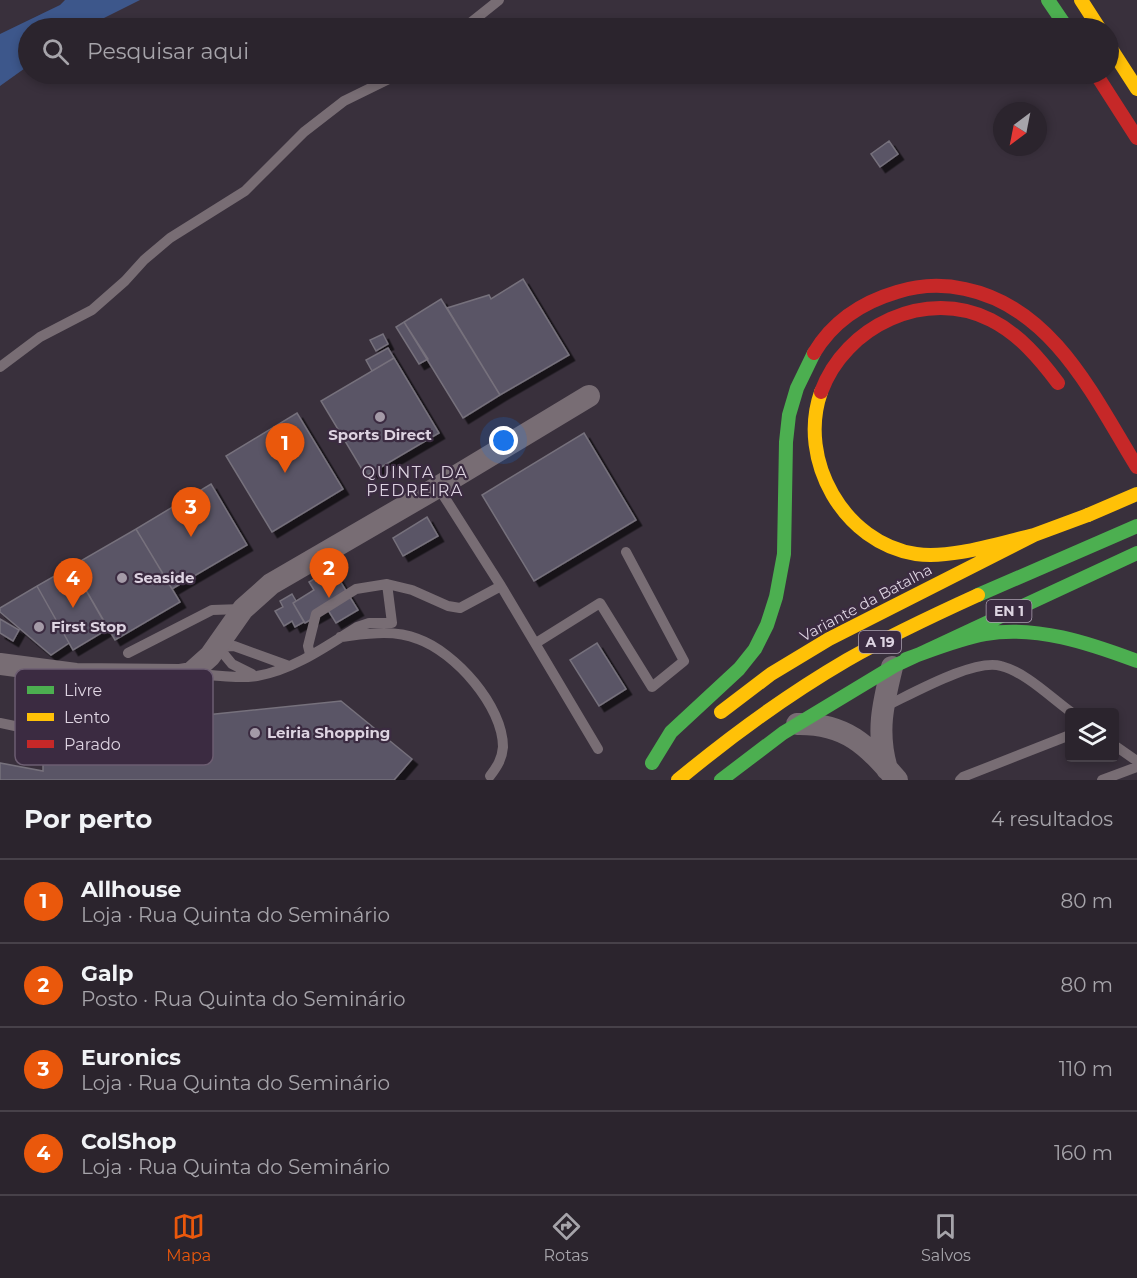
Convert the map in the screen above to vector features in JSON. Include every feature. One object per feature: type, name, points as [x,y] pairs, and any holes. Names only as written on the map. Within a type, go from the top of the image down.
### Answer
[{"type":"main road","points":[[1048,0],[1060,18]]},
{"type":"main road","points":[[1081,0],[1093,18]]},
{"type":"main road","points":[[1119,61],[1137,90]]},
{"type":"main road","points":[[1102,84],[1137,138]]},
{"type":"main road","points":[[652,763],[672,732],[733,678],[766,629],[780,588],[783,567],[787,424],[791,404],[807,364],[817,349],[844,318],[858,308],[893,293],[912,288],[935,286],[972,289],[1006,302],[1043,330],[1079,374],[1137,467]]},
{"type":"main road","points":[[1034,535],[942,554],[917,554],[893,546],[867,533],[843,511],[826,483],[814,437],[814,417],[824,382],[837,360],[853,340],[870,328],[905,313],[923,309],[960,310],[982,315],[1002,327],[1043,363],[1067,396]]},
{"type":"main road","points":[[1125,485],[1137,506]]},
{"type":"main road","name":"Variante da Batalha","points":[[706,723],[771,674],[810,650],[1034,535],[1137,494]]},
{"type":"main road","name":"A 19","points":[[678,780],[709,754],[819,677],[872,647],[1007,581],[1137,526]]},
{"type":"main road","name":"EN 1","points":[[721,780],[797,724],[899,663],[1137,553]]},
{"type":"main road","points":[[899,663],[965,639],[987,633],[1010,632],[1050,636],[1091,645],[1137,662]]},
{"type":"main road","points":[[639,774],[679,743]]},
{"type":"street","points":[[195,669],[218,647],[243,609],[270,584],[589,396]]},
{"type":"street","points":[[892,775],[880,737],[883,707],[899,663]]},
{"type":"street","points":[[0,664],[38,669]]},
{"type":"street","points":[[839,730],[883,707]]},
{"type":"street","points":[[797,724],[819,724],[839,730],[856,739],[892,775]]},
{"type":"lane","points":[[476,18],[499,0]]},
{"type":"lane","points":[[0,367],[40,337],[92,310],[125,281],[144,260],[171,238],[245,191],[304,132],[344,101],[379,84]]},
{"type":"lane","points":[[438,487],[536,643],[598,749]]},
{"type":"lane","points":[[536,643],[600,603],[652,687],[684,661],[626,552]]},
{"type":"lane","points":[[310,654],[308,646],[316,614],[356,589],[387,584],[412,590],[448,606],[460,608],[501,586]]},
{"type":"lane","points":[[213,674],[258,676],[289,666],[357,627],[369,623],[392,623],[387,584]]},
{"type":"lane","points":[[128,653],[212,610],[243,609]]},
{"type":"lane","points":[[340,638],[382,633],[400,634],[430,644],[462,666],[489,704],[502,736],[503,749],[500,763],[490,776]]},
{"type":"lane","points":[[218,647],[234,646],[289,666]]},
{"type":"lane","points":[[218,647],[232,664],[258,676]]},
{"type":"lane","points":[[883,707],[962,671],[983,665],[1000,665],[1020,674],[1066,708]]},
{"type":"lane","points":[[0,723],[15,726]]},
{"type":"lane","points":[[960,780],[1065,737]]},
{"type":"lane","points":[[1119,748],[1137,761]]},
{"type":"lane","points":[[1102,780],[1137,767]]},
{"type":"water","points":[[65,0],[140,0],[104,18],[33,18],[60,5]]},
{"type":"water","points":[[18,25],[18,73],[0,86],[0,34]]},
{"type":"building","points":[[889,141],[898,154],[880,167],[871,154]]},
{"type":"building","points":[[523,279],[569,355],[500,395],[447,308],[489,295],[491,299]]},
{"type":"building","points":[[441,299],[500,395],[463,418],[404,322]]},
{"type":"building","points":[[404,322],[428,359],[419,364],[396,327]]},
{"type":"building","points":[[383,334],[388,344],[376,351],[370,340]]},
{"type":"building","points":[[388,348],[394,358],[372,371],[366,360]]},
{"type":"building","name":"Sports Direct","points":[[394,358],[439,433],[366,476],[321,401]]},
{"type":"building","points":[[297,413],[343,489],[272,532],[226,456]]},
{"type":"building","points":[[584,433],[636,520],[534,581],[482,495]]},
{"type":"building","points":[[211,484],[247,545],[172,589],[136,529]]},
{"type":"building","points":[[427,517],[438,536],[403,556],[393,538]]},
{"type":"building","name":"Seaside","points":[[136,529],[180,602],[115,640],[72,566]]},
{"type":"building","points":[[72,566],[108,629],[73,650],[37,586]]},
{"type":"building","points":[[332,568],[358,610],[336,623],[328,610],[305,623],[293,603],[314,590],[309,582]]},
{"type":"building","name":"First Stop","points":[[37,586],[69,643],[51,655],[0,612],[0,608]]},
{"type":"building","points":[[292,594],[296,601],[293,603],[304,622],[295,627],[292,621],[284,626],[275,611],[283,607],[280,601]]},
{"type":"building","points":[[0,619],[19,630],[13,641],[0,633]]},
{"type":"building","points":[[597,643],[626,689],[599,706],[570,660]]},
{"type":"building","name":"Leiria Shopping","points":[[341,701],[412,759],[394,780],[0,780],[0,763],[43,771],[43,765],[213,765],[213,714]]},
{"type":"traffic: fast","points":[[1048,0],[1060,18]]},
{"type":"traffic: fast","points":[[652,763],[671,732],[739,669],[755,649],[767,625],[776,597],[784,554],[786,442],[789,415],[797,388],[814,353]]},
{"type":"traffic: fast","points":[[978,595],[1137,526]]},
{"type":"traffic: fast","points":[[721,780],[783,733],[894,666],[1137,553]]},
{"type":"traffic: fast","points":[[906,659],[975,636],[1024,632],[1062,637],[1137,661]]},
{"type":"traffic: slow","points":[[1081,0],[1093,18]]},
{"type":"traffic: slow","points":[[1119,61],[1137,89]]},
{"type":"traffic: slow","points":[[821,392],[815,418],[816,444],[822,470],[832,494],[848,516],[867,534],[890,547],[930,555],[960,552],[1034,535]]},
{"type":"traffic: slow","points":[[1088,515],[1137,494]]},
{"type":"traffic: slow","points":[[721,712],[771,674],[829,639],[1034,535],[1088,515]]},
{"type":"traffic: slow","points":[[678,780],[760,717],[825,673],[895,634],[978,595]]},
{"type":"traffic: jam","points":[[1102,84],[1137,138]]},
{"type":"traffic: jam","points":[[814,353],[830,331],[850,314],[872,301],[897,292],[922,287],[948,286],[996,299],[1023,315],[1047,335],[1068,358],[1137,467]]},
{"type":"traffic: jam","points":[[821,392],[833,369],[849,348],[868,332],[891,319],[915,311],[940,308],[966,311],[991,320],[1011,332],[1044,365],[1058,383]]},
{"type":"place","name":"Sports Direct","points":[[380,417]]},
{"type":"place","name":"Allhouse","points":[[285,473]]},
{"type":"place","name":"Euronics","points":[[191,537]]},
{"type":"place","name":"Seaside","points":[[122,578]]},
{"type":"place","name":"Galp","points":[[329,598]]},
{"type":"place","name":"ColShop","points":[[73,608]]},
{"type":"place","name":"First Stop","points":[[39,627]]},
{"type":"place","name":"Leiria Shopping","points":[[255,733]]},
{"type":"district","name":"QUINTA DA PEDREIRA","points":[[415,481]]}]
